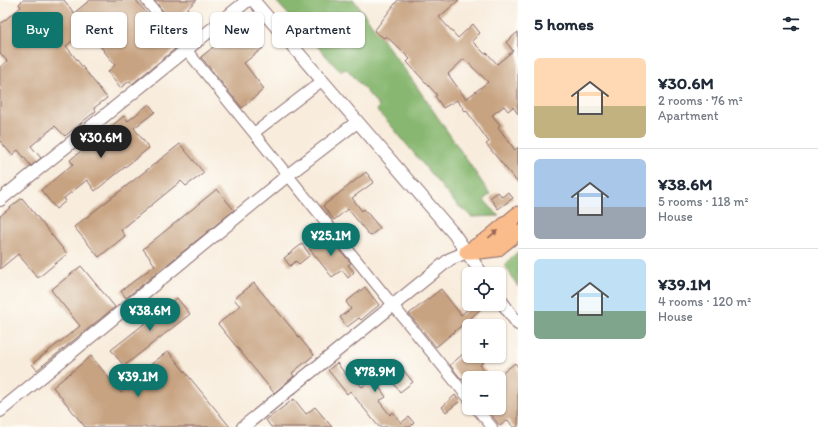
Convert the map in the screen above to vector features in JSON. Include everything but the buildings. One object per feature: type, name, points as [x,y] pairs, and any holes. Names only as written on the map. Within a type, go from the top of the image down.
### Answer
[{"type":"main road","points":[[466,252],[488,239],[518,214]]},
{"type":"main road","points":[[466,252],[497,249],[518,232]]},
{"type":"street","points":[[146,0],[462,390]]},
{"type":"street","points":[[0,200],[248,0]]},
{"type":"street","points":[[253,0],[454,234],[477,267]]},
{"type":"street","points":[[254,133],[322,80]]},
{"type":"street","points":[[0,411],[288,175],[357,122]]},
{"type":"street","points":[[243,427],[450,259],[466,252]]},
{"type":"street","points":[[506,308],[518,324]]},
{"type":"street","points":[[482,415],[492,427]]},
{"type":"green space","points":[[275,0],[354,0],[363,12],[286,12]]},
{"type":"green space","points":[[365,15],[413,81],[490,194],[484,200],[499,216],[472,217],[454,202],[389,123],[377,111],[379,106],[347,69],[340,71],[319,48],[365,48]]},
{"type":"green space","points":[[518,251],[518,287],[505,265]]}]
